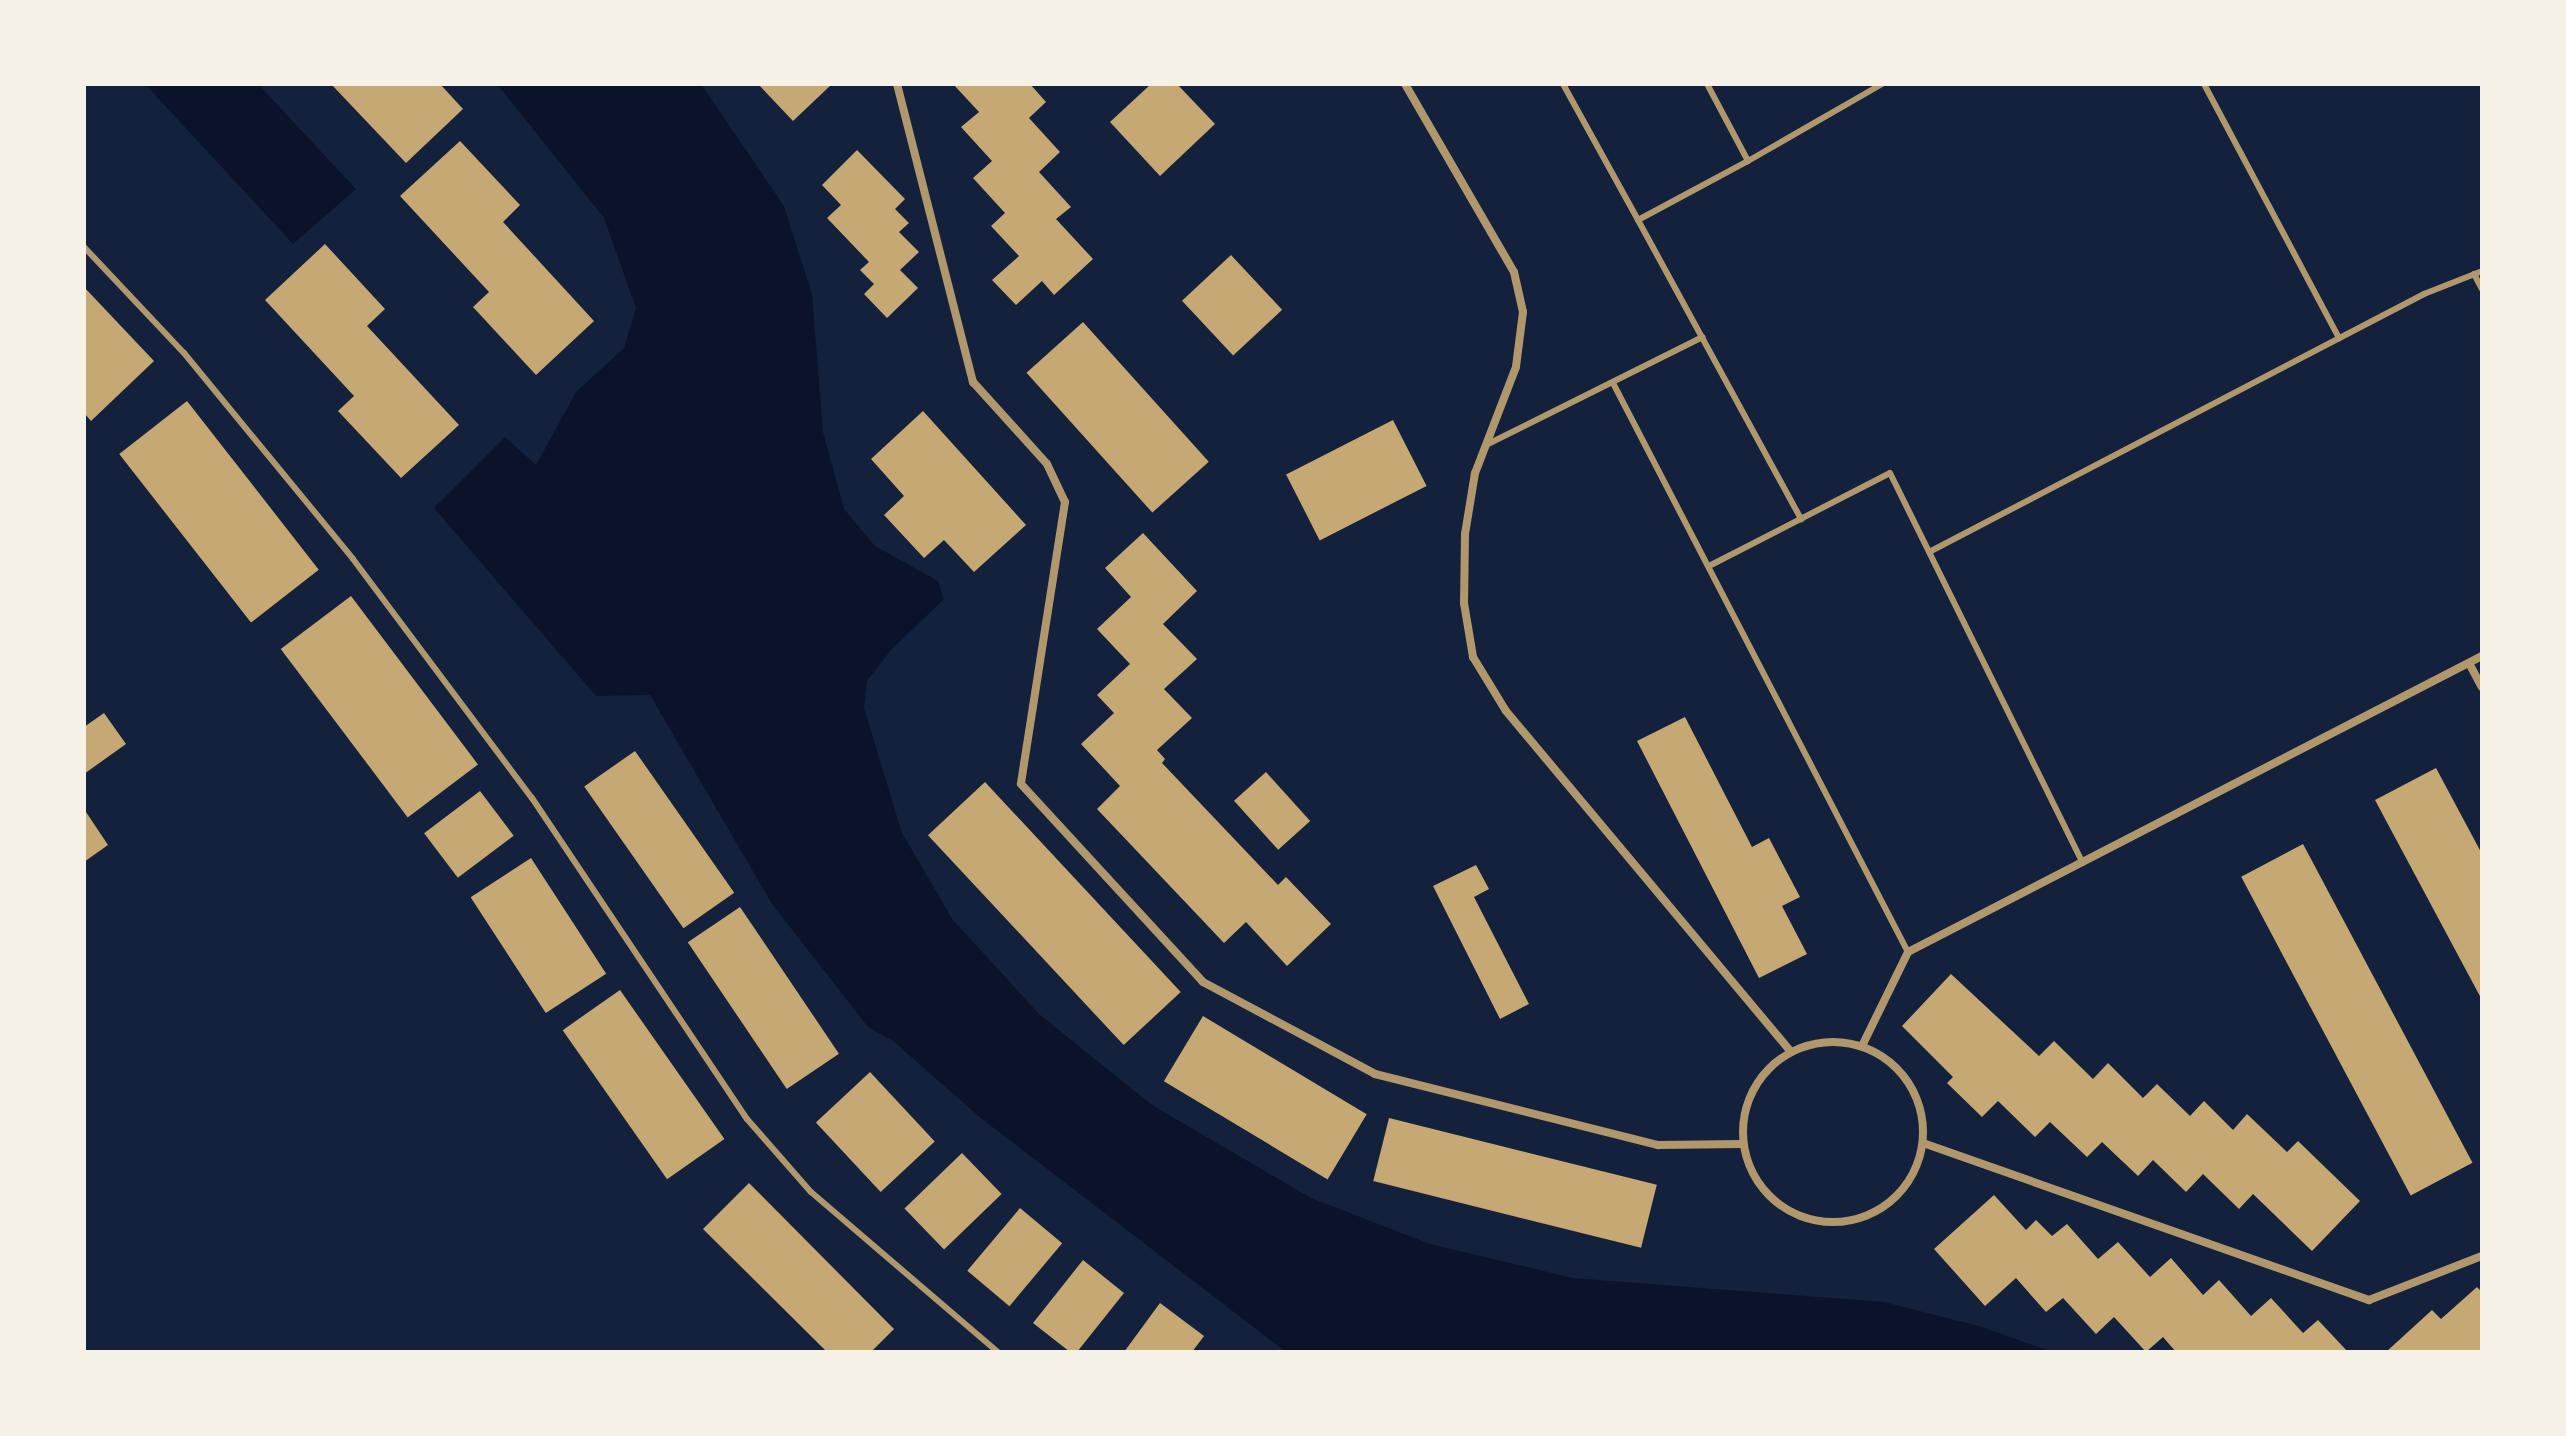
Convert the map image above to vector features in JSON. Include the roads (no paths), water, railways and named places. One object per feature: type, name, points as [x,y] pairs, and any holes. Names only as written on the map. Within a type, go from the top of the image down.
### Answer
[{"type":"street","points":[[897,84],[973,382],[1047,464],[1065,502],[1021,784],[1203,982],[1375,1074],[1658,1145],[1743,1144]]},
{"type":"street","points":[[1405,84],[1514,272],[1523,312],[1516,367],[1483,446],[1465,534],[1464,603],[1473,657],[1506,711],[1791,1052]]},
{"type":"street","points":[[1862,1046],[1908,952],[2482,656]]},
{"type":"street","points":[[2469,663],[2482,687]]},
{"type":"street","points":[[1826,1042],[1862,1046],[1889,1061],[1910,1084],[1921,1112],[1923,1143],[1914,1174],[1894,1200],[1866,1217],[1834,1223],[1802,1217],[1774,1200],[1753,1175],[1743,1144],[1751,1096],[1763,1075],[1791,1052],[1826,1042]]},
{"type":"street","points":[[1923,1143],[2369,1300],[2482,1256]]},
{"type":"lane","points":[[1563,84],[1801,519]]},
{"type":"lane","points":[[1707,84],[1748,161]]},
{"type":"lane","points":[[1638,220],[1882,84]]},
{"type":"lane","points":[[2204,84],[2339,338]]},
{"type":"lane","points":[[84,247],[184,353],[353,559],[532,798],[747,1119],[811,1192],[998,1352]]},
{"type":"lane","points":[[1931,551],[2339,338],[2482,271]]},
{"type":"lane","points":[[2474,274],[2482,289]]},
{"type":"lane","points":[[1483,446],[1703,337]]},
{"type":"lane","points":[[1613,383],[1908,952]]},
{"type":"lane","points":[[1709,566],[1890,473],[2083,863]]},
{"type":"water","points":[[145,84],[258,84],[356,189],[293,244]]},
{"type":"water","points":[[497,84],[701,84],[784,206],[812,294],[823,432],[844,509],[875,546],[938,581],[944,599],[891,650],[867,681],[864,708],[902,833],[953,920],[1039,1014],[1152,1105],[1311,1198],[1430,1244],[1573,1278],[1884,1302],[1982,1327],[2052,1352],[1286,1352],[982,1119],[893,1041],[868,1027],[772,904],[650,695],[596,696],[434,508],[505,437],[536,465],[576,392],[624,348],[636,308],[604,218]]}]
